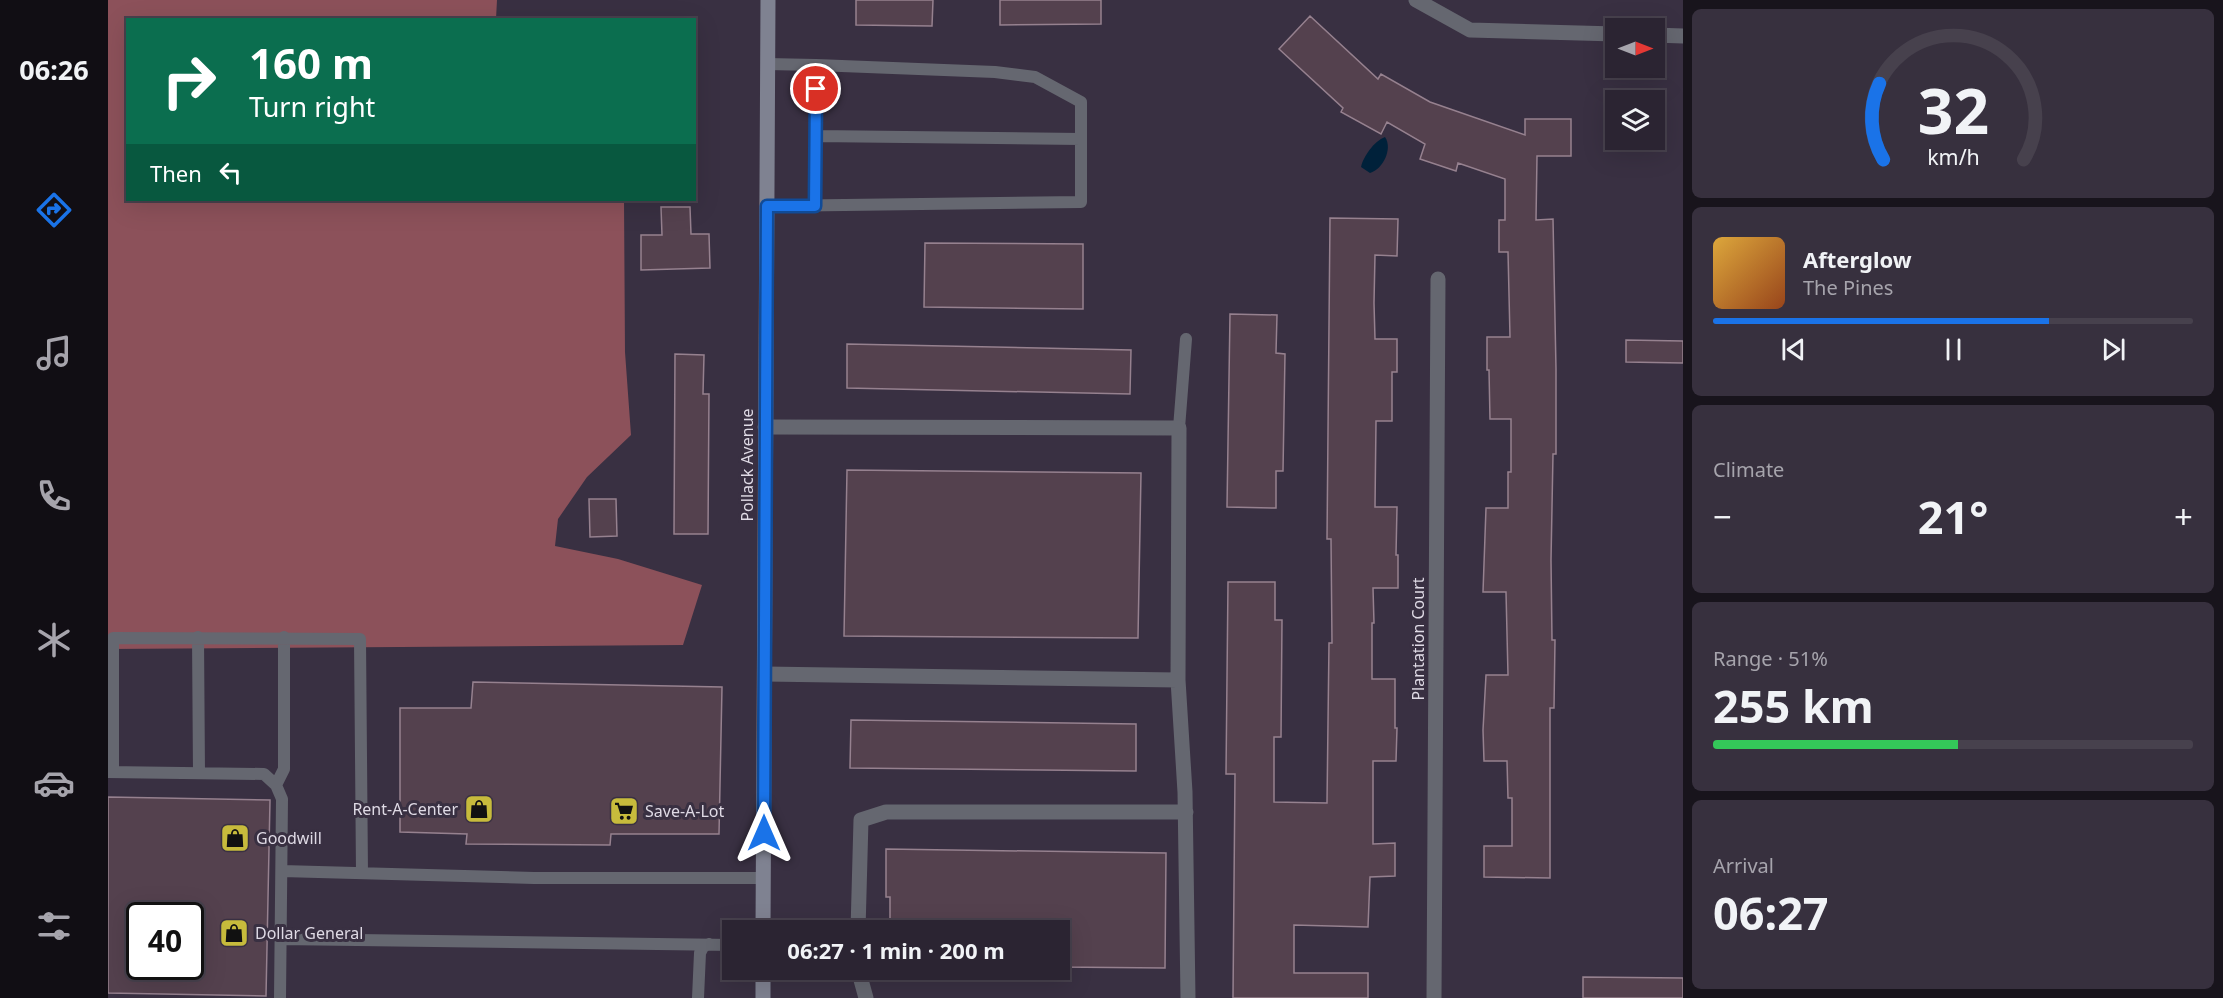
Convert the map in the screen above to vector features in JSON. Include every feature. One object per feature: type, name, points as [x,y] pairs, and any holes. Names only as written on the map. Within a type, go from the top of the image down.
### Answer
[{"type":"street","name":"Pollack Avenue","points":[[763,920],[768,0]]},
{"type":"street","points":[[1416,0],[1470,30],[1605,34]]},
{"type":"street","points":[[1665,35],[1683,36]]},
{"type":"street","name":"Plantation Court","points":[[1434,998],[1438,279]]},
{"type":"street","points":[[765,427],[1179,428],[1178,680],[1186,812],[1188,998]]},
{"type":"street","points":[[765,674],[1178,680]]},
{"type":"street","points":[[858,920],[861,820],[886,812],[1186,812]]},
{"type":"street","points":[[762,998],[763,980]]},
{"type":"street","points":[[861,980],[866,998]]},
{"type":"lane","points":[[767,64],[995,72],[1035,77],[1081,102],[1081,202],[767,206]]},
{"type":"lane","points":[[815,206],[816,65]]},
{"type":"lane","points":[[815,136],[1081,139]]},
{"type":"lane","points":[[1179,428],[1186,339]]},
{"type":"lane","points":[[280,998],[282,799],[276,785],[264,774],[110,772],[113,638],[360,639],[362,873]]},
{"type":"lane","points":[[198,638],[199,773]]},
{"type":"lane","points":[[276,785],[284,769],[284,638]]},
{"type":"lane","points":[[282,871],[534,878],[763,878]]},
{"type":"lane","points":[[280,939],[722,945]]},
{"type":"lane","points":[[698,998],[700,952],[709,944]]},
{"type":"shaded area","points":[[108,0],[497,0],[496,18],[126,18],[126,201],[624,201],[625,352],[631,435],[587,477],[558,519],[555,546],[618,559],[702,585],[683,645],[108,649]]},
{"type":"water","points":[[1385,137],[1388,147],[1383,163],[1370,173],[1361,167],[1362,163],[1373,146]]},
{"type":"building","points":[[856,0],[933,0],[932,26],[856,25]]},
{"type":"building","points":[[1000,0],[1101,0],[1101,24],[1000,25]]},
{"type":"building","points":[[1310,16],[1378,79],[1381,74],[1430,102],[1525,135],[1525,119],[1571,119],[1571,156],[1537,156],[1536,220],[1553,219],[1556,369],[1556,454],[1553,454],[1551,560],[1552,640],[1555,640],[1554,708],[1550,708],[1550,878],[1484,877],[1484,846],[1512,846],[1512,798],[1508,798],[1507,761],[1484,761],[1483,730],[1486,675],[1508,675],[1506,592],[1483,592],[1486,508],[1508,508],[1508,472],[1511,472],[1511,419],[1490,419],[1489,370],[1487,370],[1487,337],[1510,337],[1508,252],[1499,252],[1499,220],[1505,220],[1505,179],[1458,163],[1456,171],[1420,159],[1425,144],[1387,122],[1381,134],[1341,112],[1343,108],[1279,49]]},
{"type":"building","points":[[661,207],[690,207],[691,234],[709,234],[710,268],[641,270],[641,235],[662,235]]},
{"type":"building","points":[[1330,218],[1398,219],[1397,256],[1375,255],[1374,303],[1375,339],[1397,339],[1397,372],[1392,372],[1392,421],[1376,421],[1375,507],[1397,507],[1398,588],[1373,588],[1374,623],[1372,623],[1372,679],[1395,679],[1395,728],[1397,728],[1396,761],[1373,761],[1373,844],[1395,843],[1395,876],[1370,877],[1368,927],[1294,925],[1294,973],[1368,973],[1368,998],[1233,998],[1235,774],[1226,774],[1228,582],[1275,582],[1275,620],[1282,620],[1281,737],[1274,737],[1274,802],[1327,803],[1329,643],[1332,643],[1331,539],[1327,539]]},
{"type":"building","points":[[925,243],[1083,244],[1083,309],[924,307]]},
{"type":"building","points":[[1230,314],[1277,315],[1276,353],[1285,354],[1283,471],[1276,471],[1276,508],[1227,507]]},
{"type":"building","points":[[1626,340],[1683,341],[1683,363],[1626,362]]},
{"type":"building","points":[[847,344],[1131,350],[1130,394],[847,388]]},
{"type":"building","points":[[675,354],[704,355],[703,394],[709,394],[708,534],[674,534]]},
{"type":"building","points":[[847,470],[1141,473],[1138,638],[844,636]]},
{"type":"building","points":[[589,499],[616,499],[617,536],[590,537]]},
{"type":"building","points":[[473,682],[722,687],[719,834],[611,834],[610,845],[466,844],[467,834],[400,832],[400,708],[471,708]]},
{"type":"building","points":[[851,720],[1136,724],[1136,771],[850,768]]},
{"type":"building","points":[[108,797],[270,800],[266,996],[108,993]]},
{"type":"building","points":[[886,849],[1166,853],[1165,968],[1070,967],[1070,920],[890,920],[890,897],[886,897]]},
{"type":"building","points":[[1583,977],[1683,978],[1683,998],[1583,998]]},
{"type":"place","name":"Rent-A-Center","points":[[479,809]]},
{"type":"place","name":"Save-A-Lot","points":[[624,811]]},
{"type":"place","name":"Goodwill","points":[[235,838]]},
{"type":"place","name":"Dollar General","points":[[234,933]]},
{"type":"route","points":[[764,833],[767,206],[815,206],[816,89]]}]
